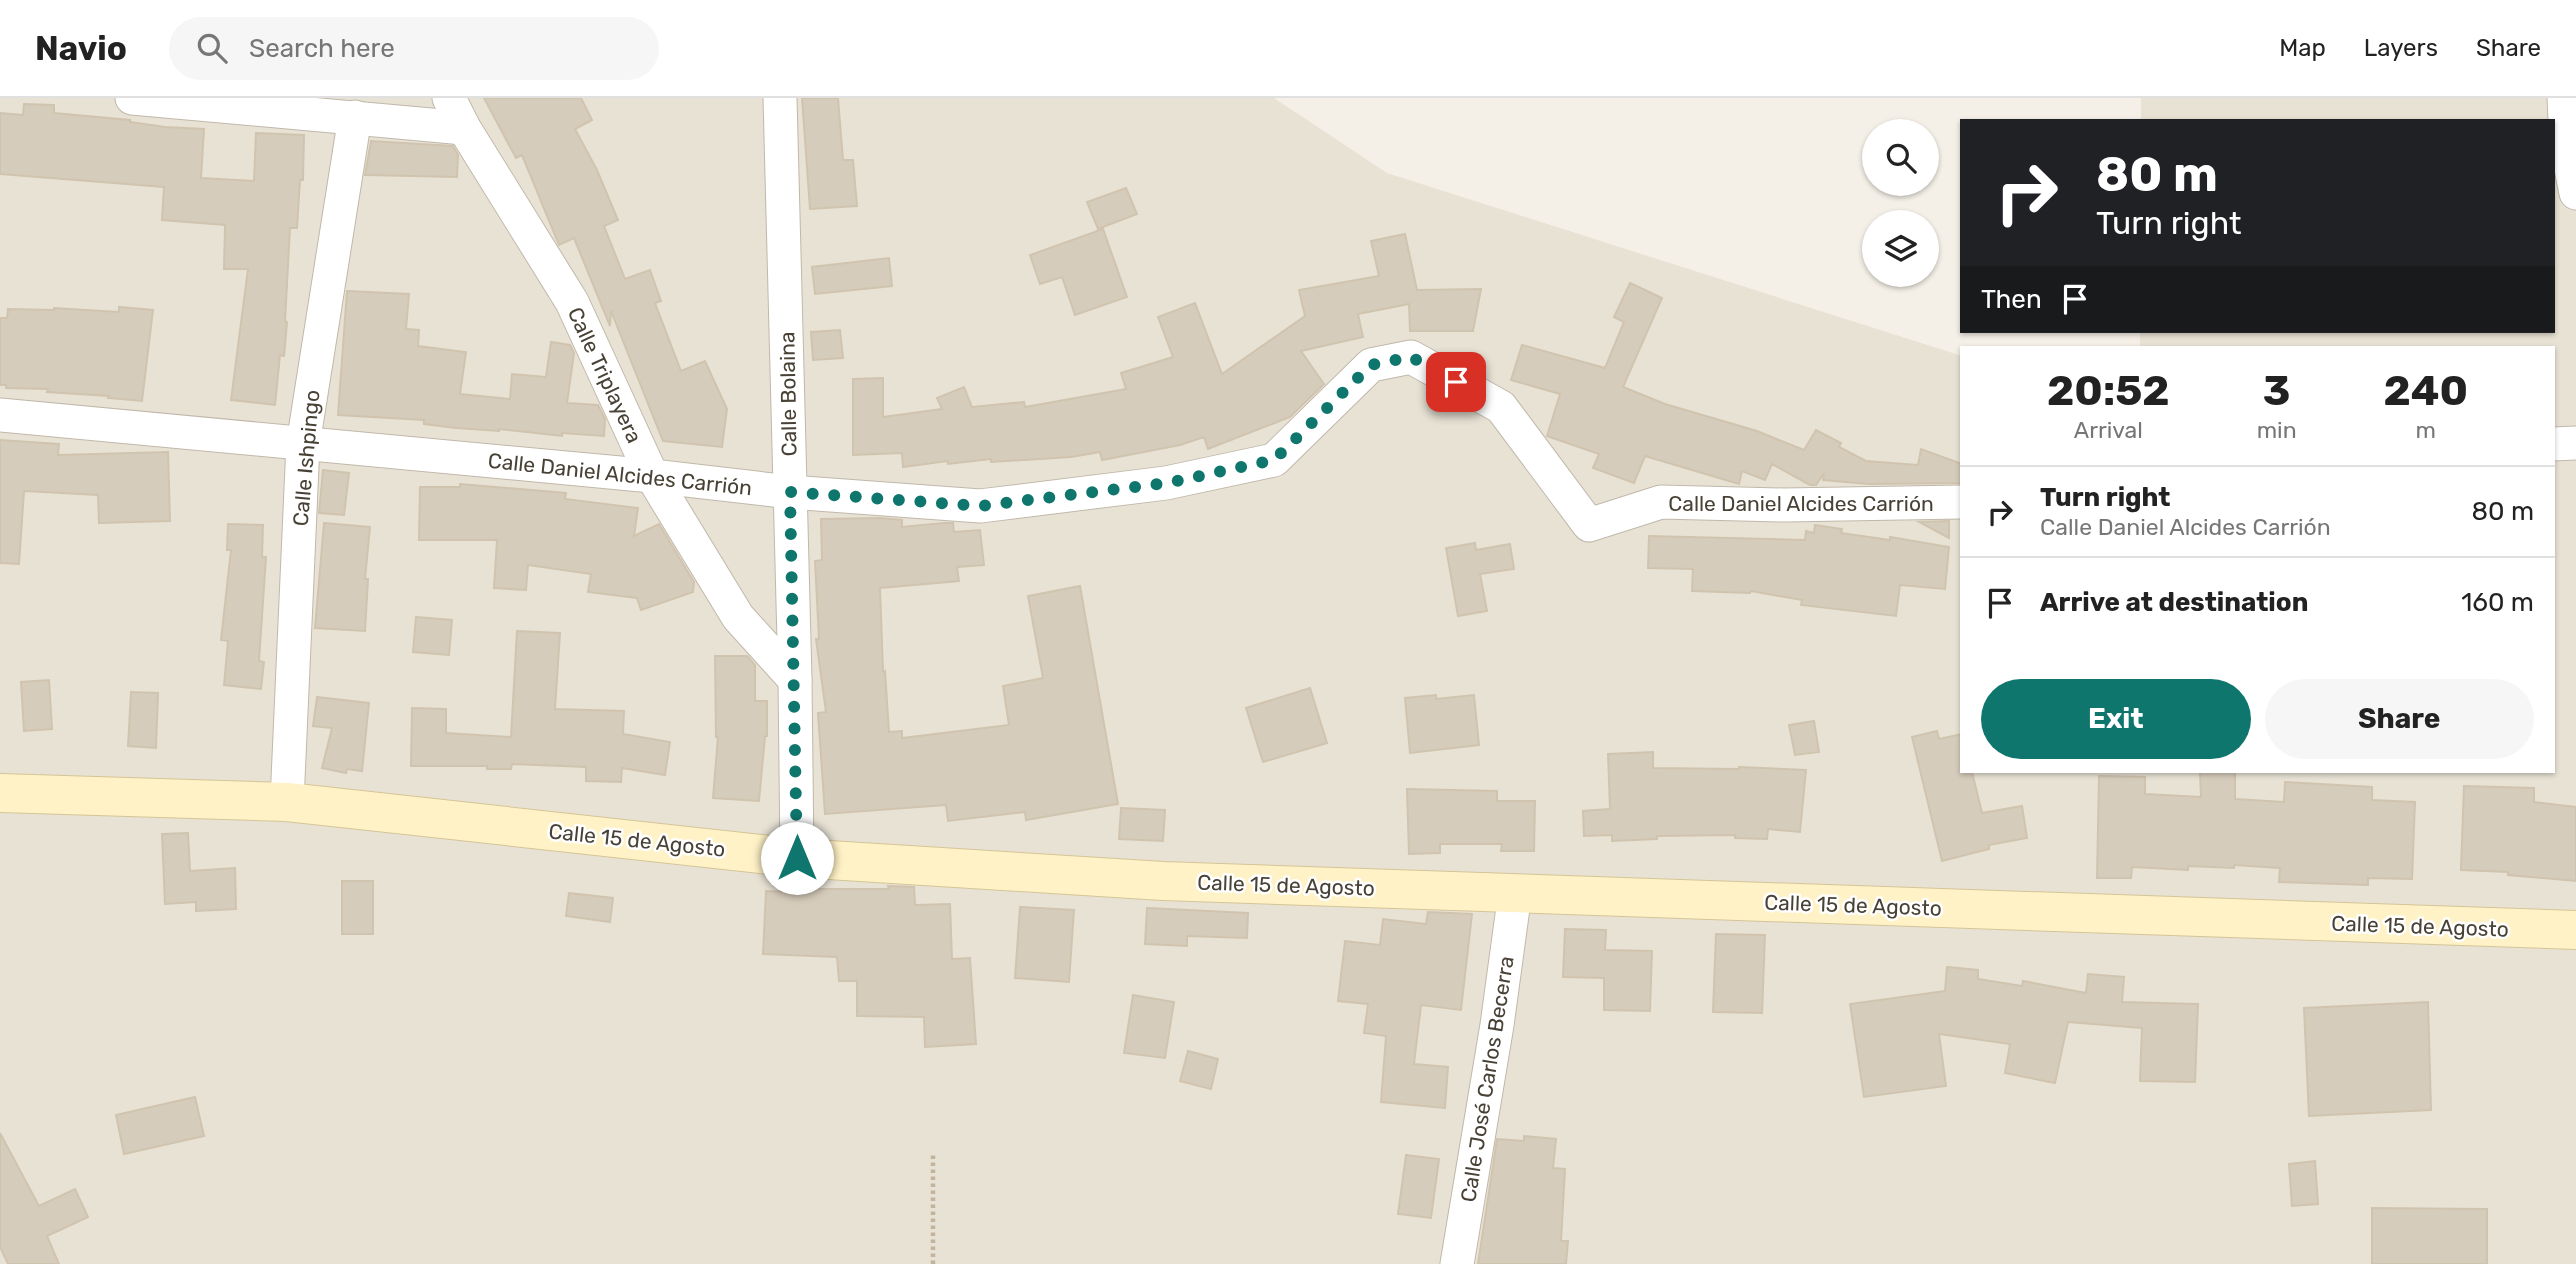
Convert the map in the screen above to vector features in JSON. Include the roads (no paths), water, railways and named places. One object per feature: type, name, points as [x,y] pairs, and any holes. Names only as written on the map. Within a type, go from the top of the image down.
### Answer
[{"type":"street","points":[[132,98],[464,128]]},
{"type":"street","name":"Calle Triplayera","points":[[449,98],[464,128],[572,302],[652,476],[738,617],[795,680]]},
{"type":"street","name":"Calle Bolaina","points":[[780,98],[797,858]]},
{"type":"street","points":[[2564,98],[2567,144],[2576,193]]},
{"type":"street","name":"Calle Ishpingo","points":[[287,802],[303,444],[355,117]]},
{"type":"street","name":"Calle Daniel Alcides Carrión","points":[[0,415],[652,476],[790,492],[980,506],[1167,483],[1274,460],[1371,365],[1411,357],[1501,407],[1589,525],[1661,502],[1784,505],[1960,502]]},
{"type":"street","points":[[2555,444],[2576,443]]},
{"type":"street","name":"Calle 15 de Agosto","points":[[0,793],[287,802],[797,858],[1163,881],[2576,930]]},
{"type":"street","name":"Calle José Carlos Becerra","points":[[1457,1264],[1515,893]]}]
